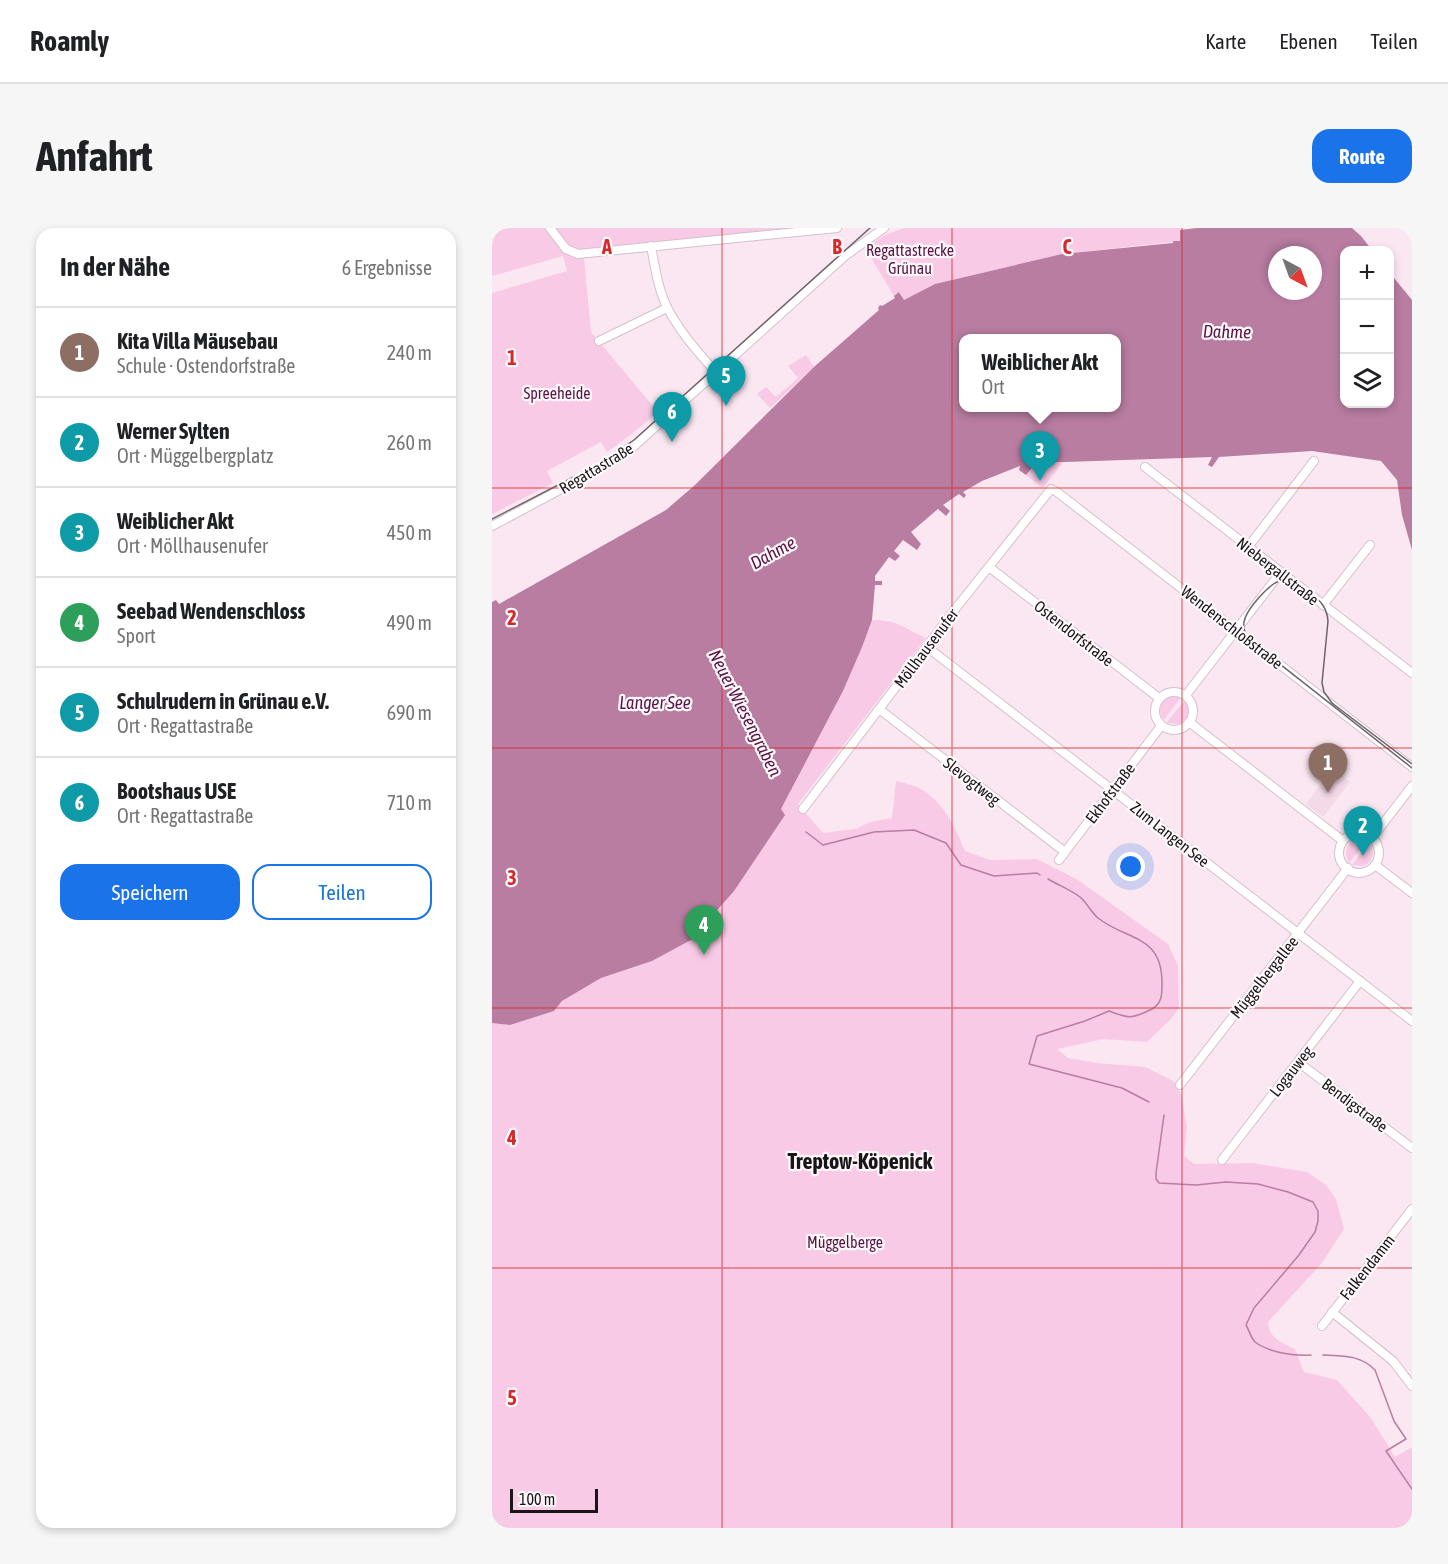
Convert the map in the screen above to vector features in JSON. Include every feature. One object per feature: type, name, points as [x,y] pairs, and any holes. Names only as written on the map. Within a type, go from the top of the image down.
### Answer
[{"type":"street","points":[[550,228],[569,252],[578,254],[837,228]]},
{"type":"street","name":"Regattastraße","points":[[492,526],[612,462],[632,448],[844,256],[879,229]]},
{"type":"street","points":[[651,246],[658,282],[667,308],[684,334],[716,372]]},
{"type":"street","points":[[599,341],[667,308]]},
{"type":"street","points":[[1248,547],[1314,460]]},
{"type":"street","name":"Niebergallstraße","points":[[1145,467],[1412,674]]},
{"type":"street","name":"Möllhausenufer","points":[[803,809],[1051,489]]},
{"type":"street","name":"Wendenschloßstraße","points":[[1051,489],[1056,490],[1412,767]]},
{"type":"street","points":[[1323,605],[1370,546]]},
{"type":"street","name":"Ostendorfstraße","points":[[989,567],[1159,698]]},
{"type":"street","points":[[1186,695],[1281,572]]},
{"type":"street","name":"Zum Langen See","points":[[927,647],[1412,1021]]},
{"type":"street","points":[[1169,692],[1186,695],[1193,711],[1185,727],[1173,730],[1161,726],[1154,710],[1159,698],[1169,692]]},
{"type":"street","name":"Slevogtweg","points":[[879,709],[1065,852]]},
{"type":"street","points":[[1189,722],[1344,841]]},
{"type":"street","name":"Ekhofstraße","points":[[1059,860],[1161,726]]},
{"type":"street","points":[[1372,838],[1412,786]]},
{"type":"street","points":[[1357,833],[1372,838],[1379,848],[1375,865],[1362,872],[1348,868],[1342,862],[1340,854],[1347,837],[1357,833]]},
{"type":"street","points":[[1375,865],[1412,894]]},
{"type":"street","name":"Müggelbergallee","points":[[1180,1085],[1348,868]]},
{"type":"street","name":"Logauweg","points":[[1222,1160],[1360,981]]},
{"type":"street","name":"Bendigstraße","points":[[1298,1062],[1412,1148]]},
{"type":"street","name":"Falkendamm","points":[[1322,1326],[1412,1209]]},
{"type":"street","points":[[1332,1312],[1393,1361],[1412,1386]]},
{"type":"shaded area","points":[[1333,768],[1350,782],[1323,817],[1306,804]]},
{"type":"green space","name":"Spreeheide","points":[[492,228],[811,228],[584,258],[591,332],[658,412],[607,452],[601,442],[547,471],[553,483],[492,514],[492,293],[567,271],[563,256],[492,276]]},
{"type":"green space","name":"Regattastrecke Grünau","points":[[904,228],[1180,228],[1180,241],[1062,254],[935,284],[904,300],[900,292],[894,296],[865,248],[885,235]]},
{"type":"green space","points":[[806,355],[814,367],[770,408],[757,394],[766,387],[776,397],[798,378],[788,366]]},
{"type":"green space","points":[[1036,463],[1062,463],[1043,488],[1026,475]]},
{"type":"green space","name":"Müggelberge","points":[[872,620],[895,623],[926,638],[798,804],[823,833],[855,829],[870,822],[892,818],[896,781],[917,787],[941,807],[965,851],[990,860],[1037,859],[1078,880],[1168,944],[1178,966],[1179,1008],[1147,1042],[1104,1039],[1057,1049],[1068,1058],[1145,1067],[1175,1082],[1181,1094],[1187,1127],[1184,1156],[1194,1164],[1253,1163],[1307,1172],[1326,1185],[1336,1199],[1344,1229],[1322,1263],[1268,1322],[1269,1328],[1273,1336],[1295,1349],[1304,1372],[1337,1380],[1371,1418],[1395,1457],[1412,1447],[1412,1528],[492,1528],[492,1023],[510,1025],[554,1011],[562,1001],[601,978],[652,961],[691,940],[781,809],[843,691]]},
{"type":"green space","points":[[1172,695],[1181,697],[1164,720],[1160,712],[1161,705]]},
{"type":"green space","points":[[1185,700],[1188,710],[1185,719],[1179,724],[1166,723]]},
{"type":"green space","points":[[1358,839],[1367,840],[1349,863],[1346,855],[1348,845]]},
{"type":"green space","points":[[1369,843],[1373,853],[1370,862],[1364,866],[1352,865]]},
{"type":"water","name":"Langer See","points":[[1197,228],[1352,228],[1361,236],[1369,246],[1340,246],[1340,408],[1394,408],[1394,278],[1412,300],[1412,550],[1402,515],[1397,480],[1381,461],[1312,451],[1219,457],[1212,467],[1208,465],[1212,457],[1036,463],[1026,475],[1019,470],[1020,466],[982,481],[963,492],[966,495],[964,498],[959,494],[943,505],[950,511],[946,516],[938,509],[911,532],[921,544],[917,550],[903,540],[894,551],[900,556],[895,561],[889,557],[875,576],[875,581],[882,581],[882,585],[875,585],[872,620],[862,647],[843,691],[781,809],[785,815],[734,891],[691,940],[652,961],[601,978],[562,1001],[554,1011],[510,1025],[492,1023],[492,602],[496,600],[499,604],[666,510],[695,485],[815,366],[879,310],[880,305],[895,298],[894,296],[899,292],[904,300],[935,284],[1062,254],[1173,243],[1173,241],[1180,241],[1180,230]]},
{"type":"waterway","points":[[806,832],[823,845],[874,832],[914,830],[946,843],[961,865],[994,876],[1037,873],[1040,875]]},
{"type":"waterway","points":[[1048,879],[1080,897],[1098,918],[1150,947],[1161,968],[1162,992],[1161,999],[1155,1007],[1140,1015],[1126,1017],[1109,1011],[1037,1036],[1029,1064],[1122,1088],[1149,1102]]},
{"type":"waterway","points":[[1164,1115],[1156,1173],[1159,1183],[1258,1184],[1313,1202],[1318,1211],[1315,1232],[1299,1255],[1254,1308],[1246,1325],[1255,1342],[1261,1346],[1282,1353],[1311,1355]]},
{"type":"waterway","points":[[1323,1355],[1358,1359],[1375,1370],[1394,1421],[1406,1439],[1386,1451],[1412,1489]]},
{"type":"tram line","points":[[492,519],[595,466],[634,440],[870,228]]},
{"type":"tram line","points":[[1412,764],[1332,703],[1324,692],[1322,683],[1328,621],[1325,609],[1316,597],[1296,582],[1288,580],[1279,581],[1266,590],[1249,610],[1244,622],[1248,639],[1412,768]]},
{"type":"place","name":"Schulrudern in Grünau e.V.","points":[[726,406]]},
{"type":"place","name":"Bootshaus USE","points":[[672,442]]},
{"type":"place","name":"Weiblicher Akt","points":[[1040,481]]},
{"type":"place","name":"Kita Villa Mäusebau","points":[[1328,793]]},
{"type":"place","name":"Werner Sylten","points":[[1363,856]]},
{"type":"place","name":"Seebad Wendenschloss","points":[[704,955]]},
{"type":"district","name":"Treptow-Köpenick","points":[[860,1161]]},
{"type":"water label","name":"Dahme","points":[[1227,332]]},
{"type":"water label","name":"Dahme","points":[[773,553]]},
{"type":"water label","name":"Neuer Wiesengraben","points":[[745,713]]}]
